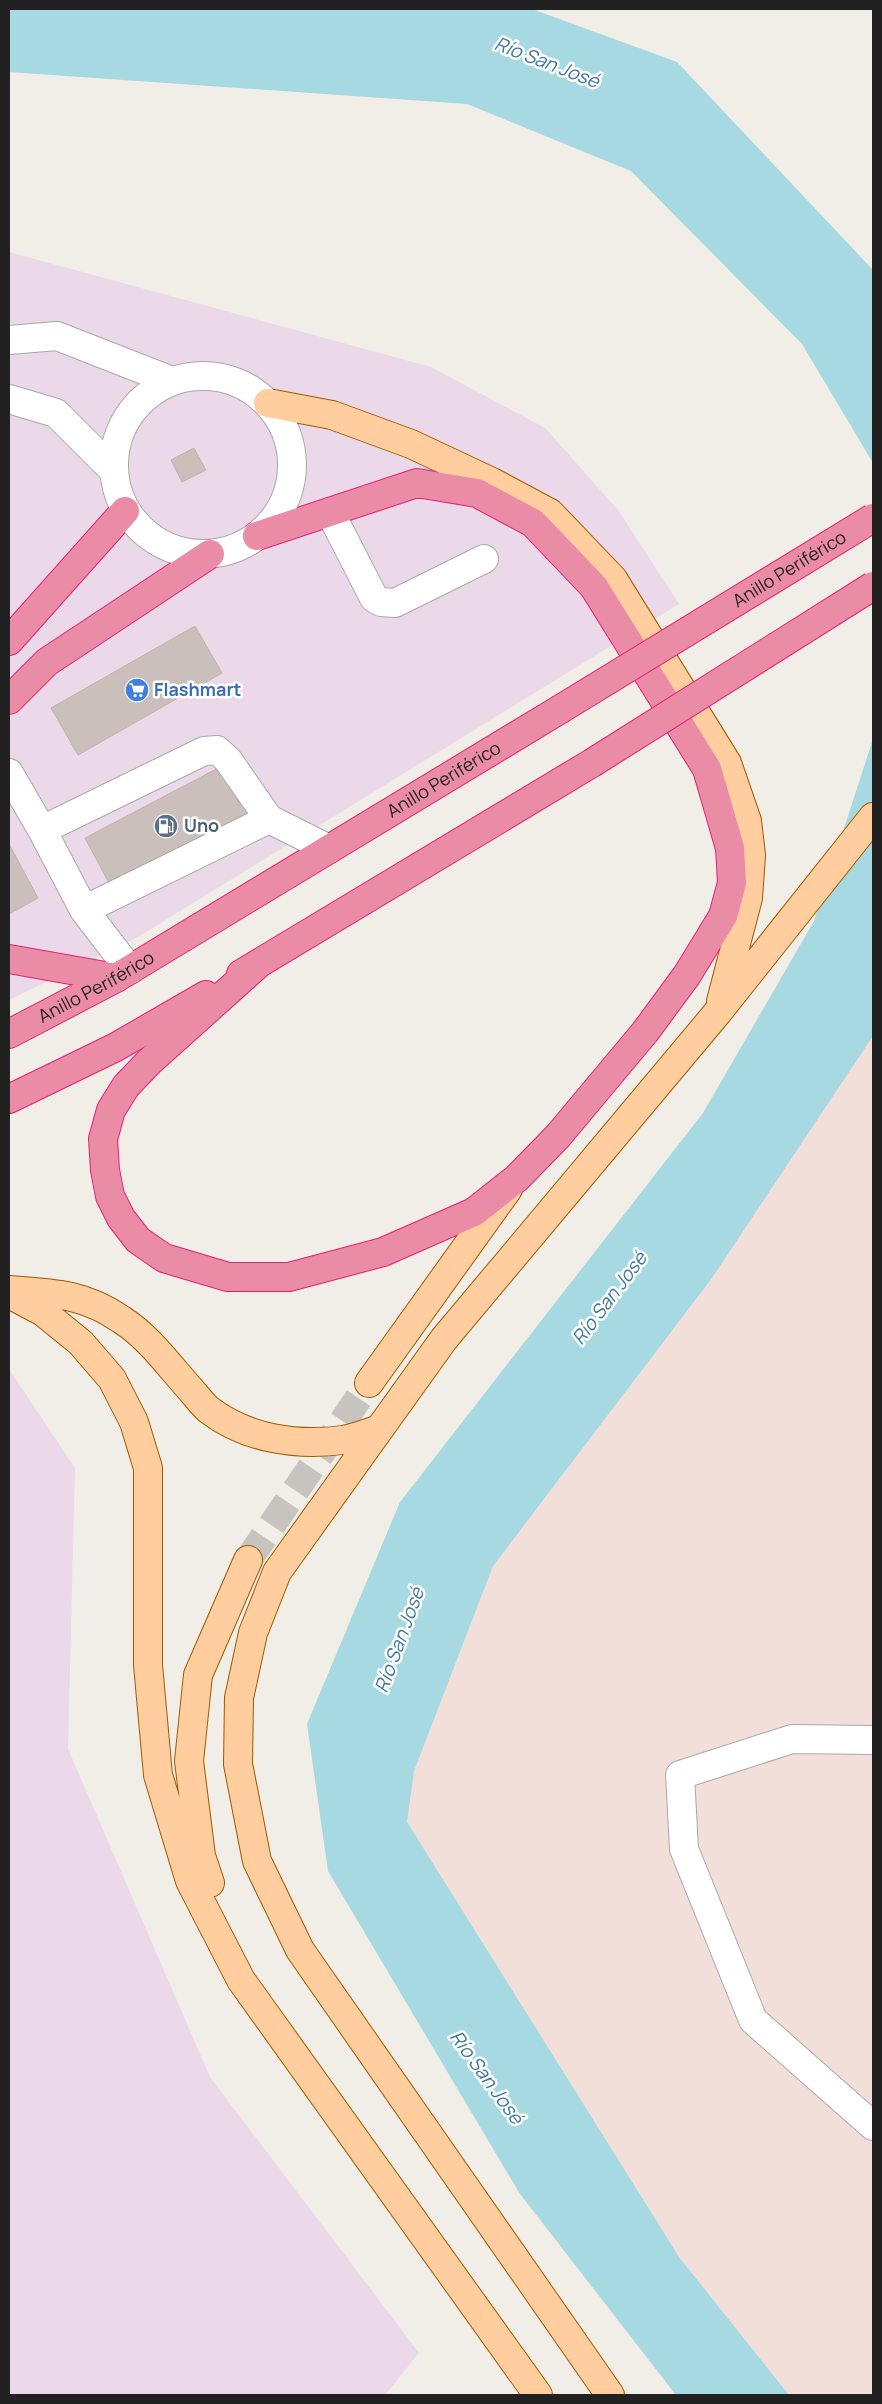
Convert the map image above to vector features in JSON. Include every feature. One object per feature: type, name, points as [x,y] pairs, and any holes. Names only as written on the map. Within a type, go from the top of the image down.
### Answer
[{"type":"highway","points":[[256,966],[149,1062],[126,1086],[111,1110],[104,1139],[105,1170],[110,1196],[121,1218],[138,1240],[164,1258],[228,1277],[289,1277],[383,1252],[474,1212],[517,1178],[558,1136],[645,1032],[686,975],[723,916],[732,883],[730,848],[718,801],[707,769],[594,587],[533,523],[477,493],[417,483],[257,536]]},
{"type":"highway","points":[[9,641],[126,511]]},
{"type":"highway","name":"Anillo Periférico","points":[[9,1034],[123,974],[873,518]]},
{"type":"highway","points":[[9,700],[47,662],[210,554]]},
{"type":"highway","points":[[9,1099],[116,1047],[256,966],[592,763],[873,586]]},
{"type":"highway","points":[[9,959],[123,974]]},
{"type":"main road","points":[[268,403],[332,414],[411,444],[492,482],[550,513],[613,579],[727,763],[746,822],[752,855],[748,898],[718,1012]]},
{"type":"main road","points":[[610,2395],[300,1950],[257,1861],[238,1764],[239,1698],[252,1633],[277,1572],[379,1429],[444,1339],[718,1012],[873,816]]},
{"type":"main road","points":[[369,1383],[517,1178]]},
{"type":"main road","points":[[9,1292],[60,1293],[94,1303],[124,1320],[149,1344],[209,1410],[240,1428],[274,1439],[310,1443],[345,1440],[379,1429]]},
{"type":"main road","points":[[9,1292],[44,1312],[81,1343],[112,1379],[134,1422],[148,1468],[148,1665],[158,1775],[190,1881],[241,1980],[538,2395]]},
{"type":"main road","points":[[241,1980],[201,1856],[189,1761],[198,1675],[248,1560]]},
{"type":"lane","points":[[9,340],[57,336],[172,382]]},
{"type":"lane","points":[[198,376],[223,378],[247,387],[268,403],[285,428],[292,465],[289,487],[277,514],[257,536],[235,548],[210,554],[185,553],[161,545],[141,530],[126,511],[117,490],[113,470],[117,441],[129,415],[149,394],[172,382],[198,376]]},
{"type":"lane","points":[[9,399],[56,413],[113,470]]},
{"type":"lane","points":[[330,512],[374,598],[381,602],[395,603],[484,559]]},
{"type":"lane","points":[[42,830],[204,752],[217,750],[228,760],[269,819],[329,849]]},
{"type":"lane","points":[[9,773],[42,830],[84,910],[123,974]]},
{"type":"lane","points":[[84,910],[269,819]]},
{"type":"lane","points":[[873,1740],[792,1739],[680,1774],[684,1849],[753,2020],[873,2126]]},
{"type":"shaded area","points":[[9,252],[431,367],[545,428],[618,510],[679,604],[138,937],[9,1000]]},
{"type":"shaded area","points":[[873,909],[873,2395],[722,2395],[358,1755]]},
{"type":"shaded area","points":[[9,1369],[75,1468],[68,1749],[210,2077],[419,2353],[385,2395],[9,2395]]},
{"type":"water","name":"Río San José","points":[[9,9],[532,9],[677,62],[873,270],[873,463],[802,344],[631,171],[467,104],[9,72]]},
{"type":"water","name":"Río San José","points":[[873,739],[873,1036],[712,1278],[493,1566],[414,1771],[407,1822],[679,2257],[789,2395],[676,2395],[520,2194],[328,1871],[307,1724],[400,1502],[703,1113],[814,921]]},
{"type":"building","points":[[194,448],[206,470],[182,482],[171,460]]},
{"type":"building","name":"Flashmart","points":[[195,626],[222,673],[78,755],[51,708]]},
{"type":"building","name":"Uno","points":[[222,766],[247,813],[110,885],[85,838]]},
{"type":"building","points":[[9,844],[38,898],[9,914]]},
{"type":"tunnel","points":[[248,1560],[369,1383]]},
{"type":"place","name":"Flashmart","points":[[137,690]]},
{"type":"place","name":"Uno","points":[[166,826]]}]
